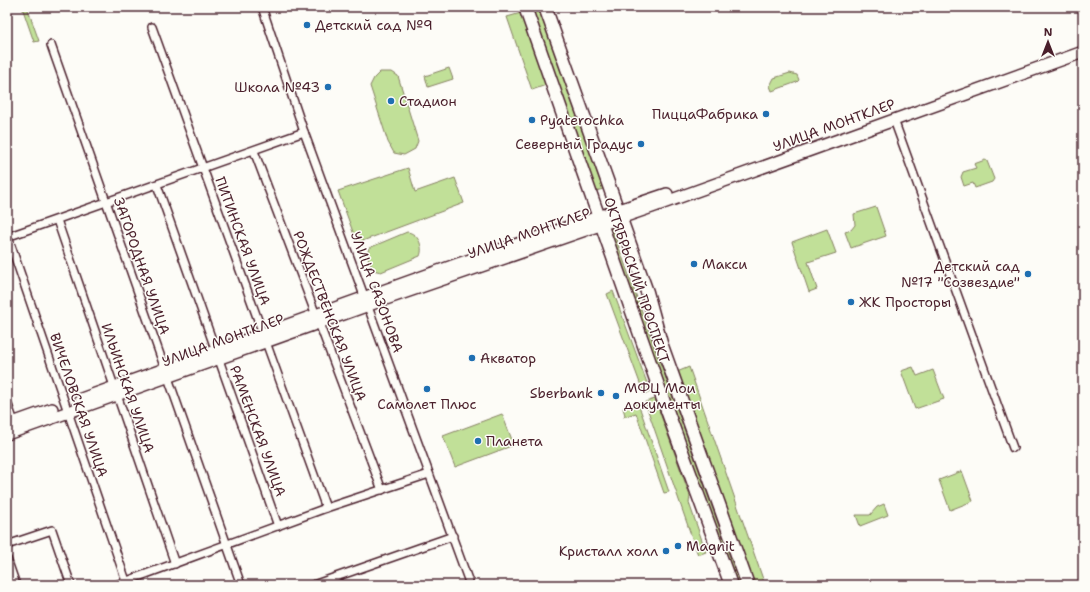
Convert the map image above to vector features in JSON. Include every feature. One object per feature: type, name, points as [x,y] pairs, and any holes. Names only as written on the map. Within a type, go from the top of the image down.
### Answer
[{"type":"main road","name":"ОКТЯБРЬСКИЙ ПРОСПЕКТ","points":[[525,7],[661,394],[731,585]]},
{"type":"main road","name":"ОКТЯБРЬСКИЙ ПРОСПЕКТ","points":[[545,7],[647,292],[661,343],[748,585]]},
{"type":"street","name":"УЛИЦА САЗОНОВА","points":[[262,7],[304,132],[470,585]]},
{"type":"street","name":"ПИТИНСКАЯ УЛИЦА","points":[[152,28],[326,508]]},
{"type":"street","name":"ЗАГОРОДНАЯ УЛИЦА","points":[[51,45],[107,202],[165,373],[241,585]]},
{"type":"street","name":"УЛИЦА МОНТКЛЕР","points":[[619,215],[1083,46]]},
{"type":"street","name":"УЛИЦА МОНТКЛЕР","points":[[11,428],[366,301],[894,120],[1083,52]]},
{"type":"street","points":[[894,120],[1013,448]]},
{"type":"street","points":[[8,237],[304,132]]},
{"type":"street","name":"РОЖДЕСТВЕНСКАЯ УЛИЦА","points":[[254,151],[316,319],[382,490]]},
{"type":"street","name":"РАМЕНСКАЯ УЛИЦА","points":[[157,185],[278,526]]},
{"type":"street","name":"ИЛЬИНСКАЯ УЛИЦА","points":[[57,220],[175,564]]},
{"type":"street","name":"ВИЧЕЛОВСКАЯ УЛИЦА","points":[[8,237],[126,582]]},
{"type":"street","points":[[7,402],[11,428]]},
{"type":"street","points":[[116,585],[326,508],[429,474]]},
{"type":"street","points":[[7,545],[52,530],[71,585]]},
{"type":"street","points":[[313,585],[453,536]]},
{"type":"street","points":[[7,559],[16,585]]},
{"type":"green space","points":[[22,7],[27,7],[39,41],[34,42]]},
{"type":"green space","points":[[530,7],[538,7],[603,189],[596,191]]},
{"type":"green space","points":[[521,13],[546,85],[532,90],[507,17]]},
{"type":"green space","points":[[449,68],[453,79],[428,87],[425,76]]},
{"type":"green space","name":"Стадион","points":[[380,72],[392,72],[398,76],[418,141],[415,149],[404,155],[394,153],[388,142],[370,86],[374,78]]},
{"type":"green space","points":[[790,73],[797,75],[799,80],[772,91],[770,86],[774,78]]},
{"type":"green space","points":[[985,160],[987,161],[994,179],[992,182],[975,188],[973,183],[964,186],[961,177],[963,172],[976,168],[974,164]]},
{"type":"green space","points":[[408,168],[415,192],[455,178],[464,203],[357,243],[338,191]]},
{"type":"green space","points":[[876,207],[886,236],[851,248],[845,232],[851,230],[855,225],[854,214]]},
{"type":"green space","points":[[612,228],[740,585],[734,585],[607,230]]},
{"type":"green space","points":[[827,229],[836,253],[808,262],[817,289],[809,292],[792,242]]},
{"type":"green space","points":[[407,232],[414,235],[419,241],[421,245],[420,256],[381,272],[373,270],[367,255],[369,248]]},
{"type":"green space","points":[[613,291],[650,391],[644,394],[607,294]]},
{"type":"green space","points":[[689,367],[765,585],[755,585],[677,372]]},
{"type":"green space","points":[[913,367],[917,376],[933,370],[944,399],[915,409],[901,371]]},
{"type":"green space","points":[[655,399],[690,496],[689,503],[706,552],[698,555],[645,402]]},
{"type":"green space","points":[[638,403],[669,492],[664,493],[636,413],[623,417],[625,415],[623,408]]},
{"type":"green space","name":"Планета","points":[[502,414],[514,445],[455,467],[443,436]]},
{"type":"green space","points":[[962,471],[973,501],[950,510],[939,480]]},
{"type":"green space","points":[[884,504],[888,515],[860,526],[856,515],[870,515],[877,507]]},
{"type":"place","name":"Детский сад №9","points":[[307,25]]},
{"type":"place","name":"Школа №43","points":[[328,87]]},
{"type":"place","name":"Стадион","points":[[391,101]]},
{"type":"place","name":"ПиццаФабрика","points":[[766,114]]},
{"type":"place","name":"Pyaterochka","points":[[532,120]]},
{"type":"place","name":"Северный Градус","points":[[641,144]]},
{"type":"place","name":"Макси","points":[[694,264]]},
{"type":"place","name":"Детский сад №17 \"Созвездие\"","points":[[1028,274]]},
{"type":"place","name":"ЖК Просторы","points":[[851,302]]},
{"type":"place","name":"Акватор","points":[[472,358]]},
{"type":"place","name":"Самолет Плюс","points":[[427,389]]},
{"type":"place","name":"Sberbank","points":[[601,393]]},
{"type":"place","name":"МФЦ Мои документы","points":[[616,396]]},
{"type":"place","name":"Планета","points":[[478,441]]},
{"type":"place","name":"Magnit","points":[[678,546]]},
{"type":"place","name":"Кристалл холл","points":[[666,551]]}]
